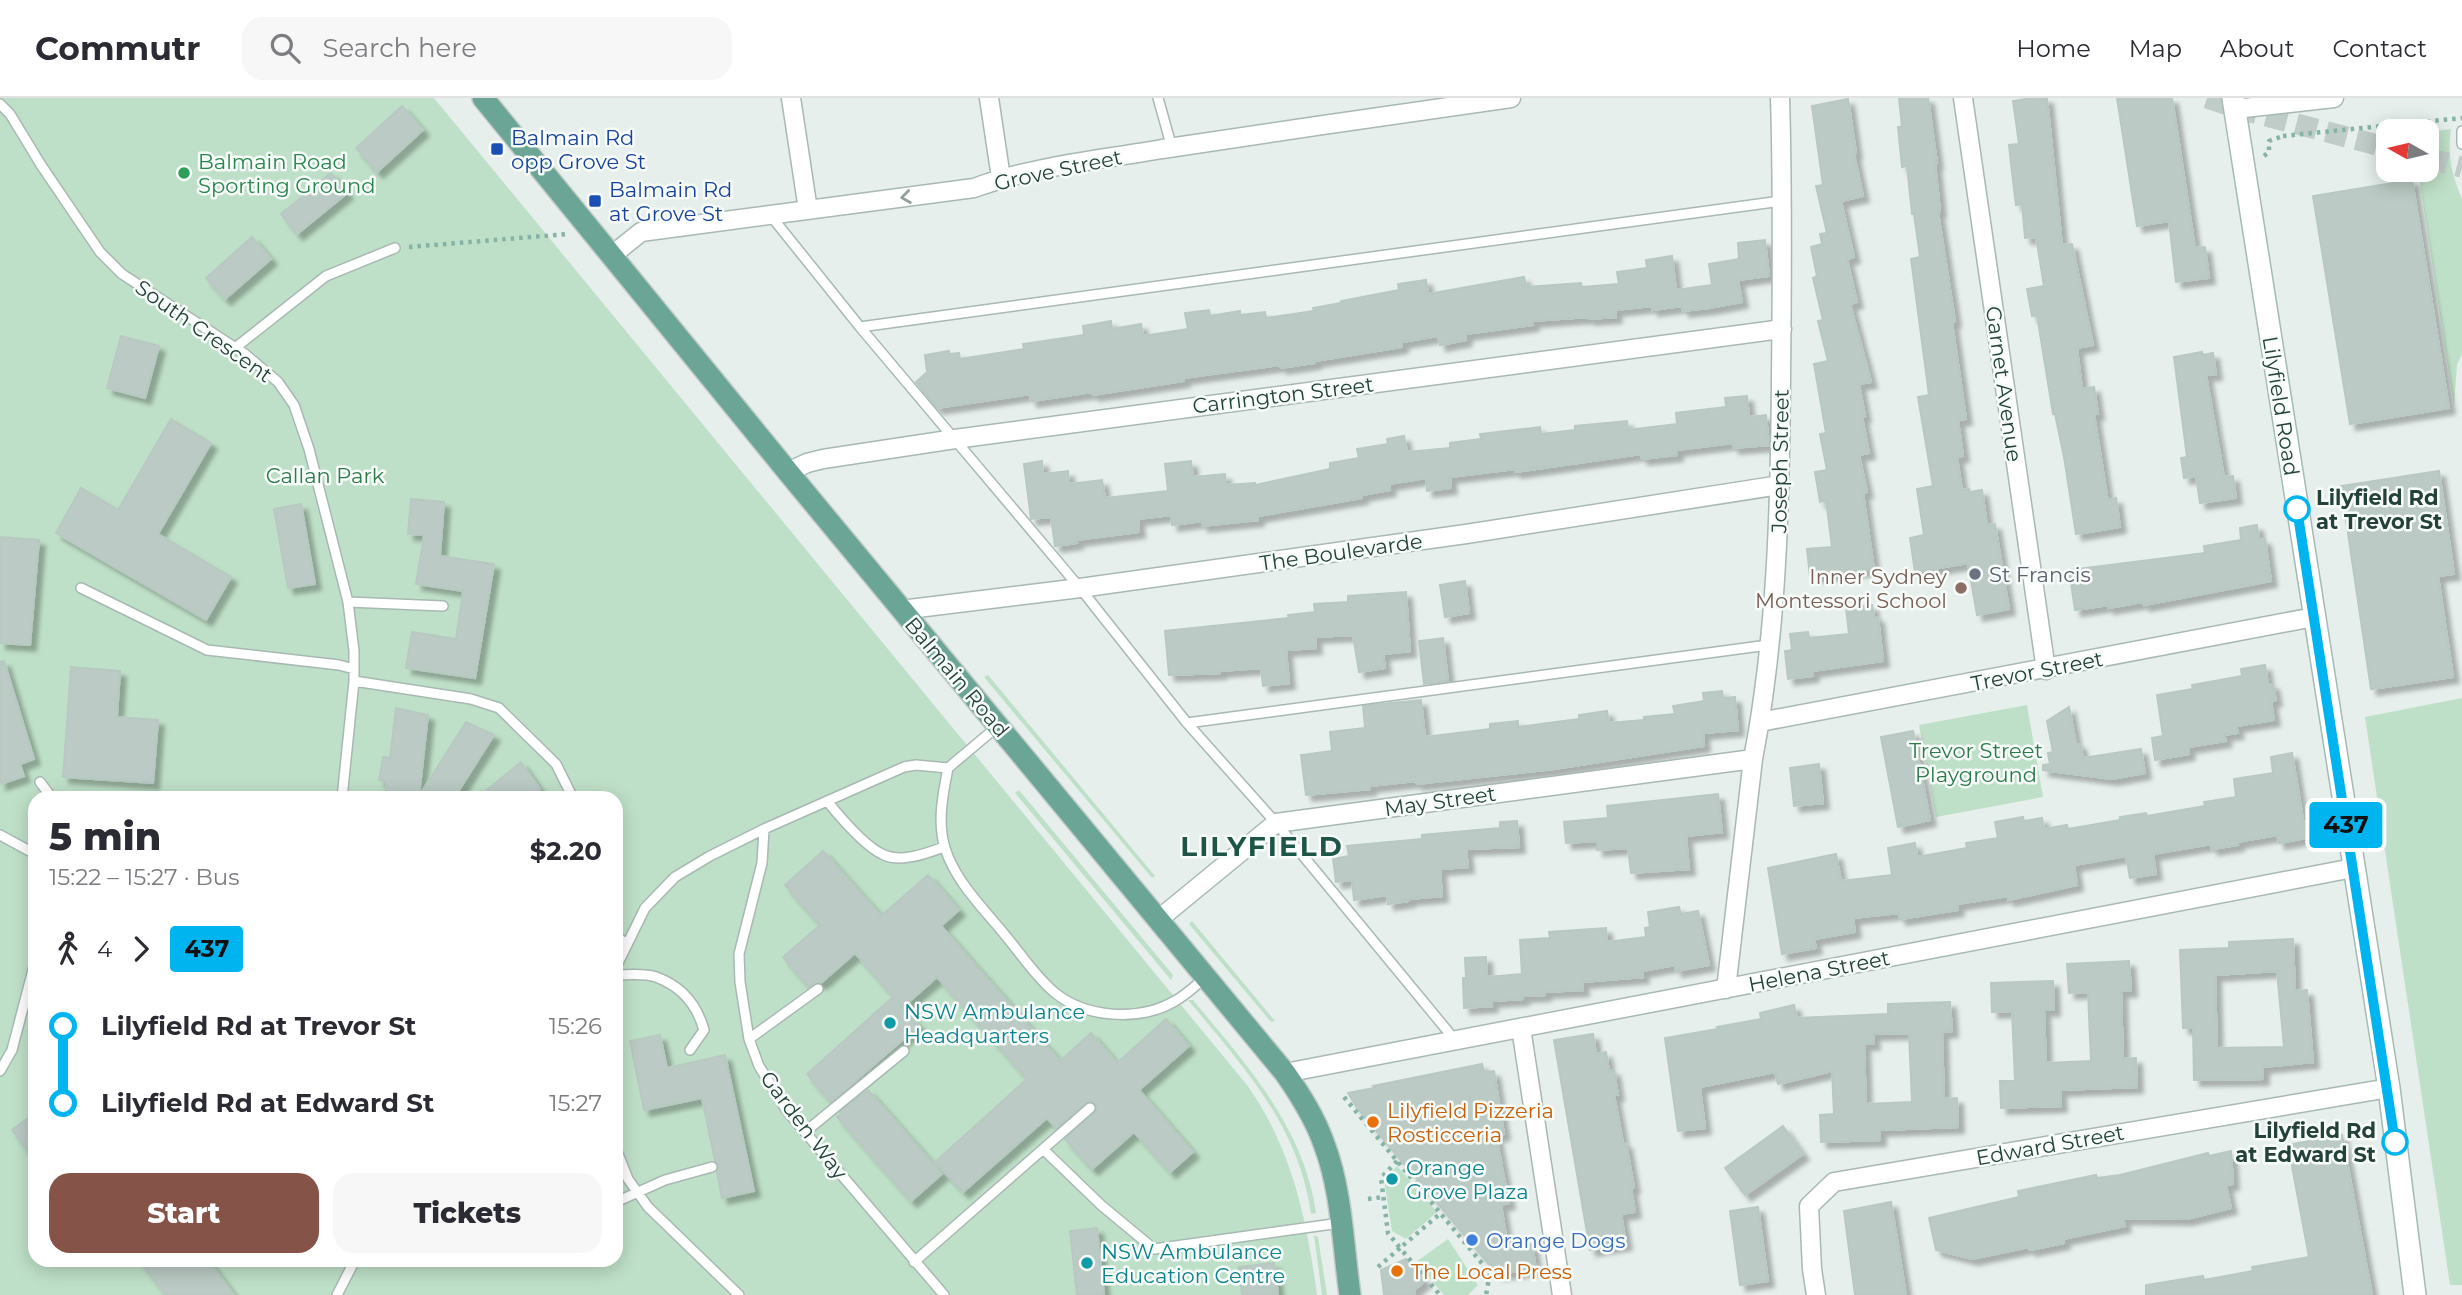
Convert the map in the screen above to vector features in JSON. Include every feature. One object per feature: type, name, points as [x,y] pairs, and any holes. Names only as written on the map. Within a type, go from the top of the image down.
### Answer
[{"type":"main road","name":"Balmain Road","points":[[482,98],[1285,1073],[1302,1097],[1326,1147],[1350,1295]]},
{"type":"main road","name":"Lilyfield Road","points":[[2234,103],[2389,1088],[2415,1295]]},
{"type":"street","points":[[791,98],[808,210]]},
{"type":"street","points":[[989,98],[1001,178]]},
{"type":"street","name":"Grove Street","points":[[611,256],[641,232],[974,188],[1001,178],[1046,168],[1511,98]]},
{"type":"street","name":"Joseph Street","points":[[1726,989],[1776,577],[1782,329],[1780,98]]},
{"type":"street","name":"Garnet Avenue","points":[[1963,98],[2046,670]]},
{"type":"street","points":[[2234,103],[2280,104],[2333,98]]},
{"type":"street","name":"Carrington Street","points":[[788,472],[823,460],[955,439],[1782,329]]},
{"type":"street","name":"The Boulevarde","points":[[901,610],[1466,534],[1780,485]]},
{"type":"street","name":"Trevor Street","points":[[1760,722],[2046,670],[2314,617]]},
{"type":"street","name":"May Street","points":[[1276,823],[1753,759]]},
{"type":"street","points":[[1159,919],[1276,823]]},
{"type":"street","name":"Helena Street","points":[[1285,1073],[2353,868]]},
{"type":"street","points":[[1521,1028],[1562,1295]]},
{"type":"street","name":"Edward Street","points":[[1816,1295],[1809,1206],[1834,1182],[2389,1088]]},
{"type":"lane","points":[[1158,98],[1171,148]]},
{"type":"lane","name":"South Crescent","points":[[0,104],[10,114],[100,251],[159,300],[235,348],[278,382],[294,405],[312,461],[348,602],[354,681],[343,791]]},
{"type":"lane","points":[[2462,131],[2462,144]]},
{"type":"lane","points":[[860,327],[1781,201]]},
{"type":"lane","points":[[771,216],[860,327],[1080,588],[1187,723],[1276,823],[1455,1040]]},
{"type":"lane","points":[[235,348],[326,276],[395,248]]},
{"type":"lane","points":[[81,588],[206,650],[354,669]]},
{"type":"lane","points":[[348,602],[443,606]]},
{"type":"lane","points":[[1187,723],[1768,645]]},
{"type":"lane","points":[[354,681],[471,699],[499,708],[556,764],[570,791]]},
{"type":"lane","points":[[998,726],[948,768],[941,818],[944,847],[957,874],[1035,973],[1054,992],[1075,1006],[1106,1014],[1161,1007],[1175,1001],[1206,977]]},
{"type":"lane","points":[[623,953],[645,908],[675,877],[710,856],[904,767],[916,765],[948,768]]},
{"type":"lane","points":[[40,782],[47,791]]},
{"type":"lane","points":[[827,801],[849,828],[884,856],[904,858],[944,847]]},
{"type":"lane","name":"Garden Way","points":[[764,830],[762,863],[739,954],[740,982],[749,1040],[759,1066],[787,1111],[944,1295]]},
{"type":"lane","points":[[0,835],[28,850]]},
{"type":"lane","points":[[623,941],[627,945]]},
{"type":"lane","points":[[623,975],[654,976],[682,992],[699,1013],[704,1030],[691,1050]]},
{"type":"lane","points":[[0,1071],[12,1050],[28,989]]},
{"type":"lane","points":[[749,1040],[818,989]]},
{"type":"lane","points":[[805,1132],[904,1051]]},
{"type":"lane","points":[[914,1262],[1090,1108]]},
{"type":"lane","points":[[1044,1150],[1101,1205],[1154,1250],[1340,1223]]},
{"type":"lane","points":[[623,1166],[628,1179],[648,1207],[739,1295]]},
{"type":"lane","points":[[623,1199],[665,1180],[712,1167]]},
{"type":"lane","points":[[337,1295],[351,1267]]},
{"type":"path","points":[[2269,152],[2269,141],[2283,136],[2462,118]]},
{"type":"path","points":[[395,248],[592,232]]},
{"type":"path","points":[[1344,1097],[1490,1273],[1486,1295]]},
{"type":"path","points":[[1397,1161],[1381,1178],[1388,1233],[1440,1295]]},
{"type":"path","points":[[1368,1199],[1383,1197]]},
{"type":"path","points":[[1378,1267],[1440,1213]]},
{"type":"green space","name":"Callan Park","points":[[0,98],[434,98],[1247,1085],[1276,1134],[1295,1186],[1308,1239],[1317,1295],[0,1295]]},
{"type":"green space","points":[[2451,129],[2451,165],[2462,199],[2462,354],[2457,365],[2454,406],[2420,182],[2440,182],[2440,130]]},
{"type":"green space","points":[[988,675],[1155,876],[1152,878],[984,677]]},
{"type":"green space","points":[[2462,698],[2462,1285],[2450,1285],[2365,717]]},
{"type":"green space","name":"Trevor Street Playground","points":[[2027,705],[2043,797],[1936,817],[1919,725]]},
{"type":"green space","points":[[1019,790],[1173,975],[1171,980],[1015,793]]},
{"type":"green space","points":[[1192,921],[1275,1021],[1271,1022],[1189,924]]},
{"type":"green space","points":[[1188,1000],[1193,1000],[1252,1073],[1286,1125],[1299,1152],[1316,1213],[1311,1214],[1305,1182],[1294,1153],[1266,1099]]},
{"type":"green space","points":[[1397,1166],[1437,1212],[1406,1239],[1392,1231],[1384,1179]]},
{"type":"green space","points":[[1314,1235],[1318,1237],[1327,1295],[1322,1295]]},
{"type":"green space","points":[[1448,1239],[1478,1285],[1468,1295],[1444,1295],[1416,1262]]},
{"type":"building","points":[[1899,98],[1928,98],[1937,163],[1938,212],[1955,321],[1952,322],[1966,419],[1958,420],[1963,456],[1957,457],[1962,490],[1982,490],[1987,525],[1995,524],[2009,609],[1977,615],[1968,563],[1915,572],[1910,538],[1924,535],[1917,489],[1933,486],[1918,397],[1929,395],[1911,259],[1920,257],[1907,166],[1902,167],[1898,127],[1902,127]]},
{"type":"building","points":[[2047,98],[2062,245],[2072,244],[2093,345],[2077,348],[2082,389],[2094,387],[2098,414],[2094,414],[2107,496],[2108,500],[2116,498],[2120,527],[2076,534],[2037,315],[2032,316],[2027,289],[2044,286],[2036,237],[2025,238],[2022,204],[2016,205],[2009,145],[2019,144],[2013,101]]},
{"type":"building","points":[[2117,98],[2172,98],[2195,248],[2205,247],[2209,278],[2176,282],[2169,221],[2137,226]]},
{"type":"building","points":[[1848,99],[1854,154],[1863,196],[1841,201],[1854,257],[1847,259],[1857,302],[1850,304],[1871,382],[1859,384],[1869,453],[1859,455],[1867,492],[1863,493],[1874,569],[1810,577],[1807,549],[1832,547],[1826,500],[1820,502],[1815,472],[1827,470],[1820,434],[1826,433],[1814,364],[1828,361],[1818,321],[1823,320],[1813,278],[1817,276],[1811,247],[1822,244],[1820,234],[1827,233],[1816,186],[1823,185],[1812,106]]},
{"type":"building","points":[[402,106],[423,130],[377,172],[356,148]]},
{"type":"building","points":[[331,173],[347,193],[297,234],[281,214]]},
{"type":"building","points":[[2412,182],[2449,408],[2350,424],[2313,196]]},
{"type":"building","points":[[252,237],[271,259],[225,299],[206,278]]},
{"type":"building","points":[[1765,240],[1769,276],[1738,280],[1742,302],[1709,308],[1683,311],[1682,306],[1652,310],[1652,306],[1615,310],[1616,317],[1532,321],[1533,325],[1465,334],[1466,340],[1440,345],[1438,336],[1402,342],[1402,347],[1315,363],[1220,373],[1093,395],[1092,392],[1031,401],[1030,394],[937,408],[916,382],[927,372],[925,355],[949,351],[949,354],[959,353],[960,359],[1024,349],[1023,344],[1084,335],[1083,326],[1111,321],[1112,329],[1141,324],[1143,336],[1188,329],[1185,313],[1209,310],[1210,316],[1240,311],[1240,315],[1265,312],[1266,318],[1314,311],[1313,308],[1341,301],[1399,290],[1398,284],[1426,280],[1428,294],[1524,277],[1526,287],[1581,283],[1582,287],[1619,284],[1617,272],[1647,268],[1646,260],[1672,256],[1676,290],[1712,285],[1709,264],[1739,259],[1738,243]]},
{"type":"building","points":[[121,336],[159,346],[145,398],[107,388]]},
{"type":"building","points":[[2202,352],[2203,355],[2213,353],[2216,374],[2206,375],[2224,477],[2233,476],[2236,498],[2200,503],[2196,476],[2184,478],[2181,458],[2187,457],[2174,357]]},
{"type":"building","points":[[1747,396],[1749,417],[1766,415],[1769,445],[1733,448],[1733,443],[1677,450],[1677,455],[1642,459],[1641,454],[1515,472],[1515,469],[1450,477],[1451,488],[1427,491],[1426,478],[1389,484],[1390,490],[1362,495],[1362,498],[1258,516],[1258,520],[1202,526],[1202,521],[1172,525],[1171,515],[1138,519],[1139,532],[1076,540],[1077,543],[1055,546],[1051,517],[1031,519],[1024,464],[1042,461],[1043,474],[1068,471],[1069,484],[1102,480],[1105,498],[1168,491],[1165,464],[1191,461],[1193,477],[1225,474],[1226,485],[1255,485],[1330,469],[1330,463],[1359,458],[1357,449],[1388,444],[1387,439],[1404,436],[1407,452],[1450,448],[1450,443],[1481,439],[1480,434],[1540,427],[1541,434],[1575,430],[1575,426],[1627,421],[1628,430],[1677,424],[1676,413],[1726,407],[1725,398]]},
{"type":"building","points":[[171,419],[211,443],[158,534],[231,577],[206,620],[56,533],[81,488],[118,510]]},
{"type":"building","points":[[2439,471],[2454,574],[2438,576],[2453,677],[2371,689],[2341,486]]},
{"type":"building","points":[[411,499],[444,502],[440,556],[494,564],[475,678],[406,668],[412,632],[456,639],[463,591],[416,584],[424,535],[408,534]]},
{"type":"building","points":[[301,504],[315,584],[288,588],[274,509]]},
{"type":"building","points":[[2257,525],[2259,540],[2265,539],[2271,581],[2144,605],[2143,602],[2075,610],[2069,570],[2205,553],[2204,546],[2241,540],[2240,528]]},
{"type":"building","points":[[0,537],[39,540],[30,645],[0,643]]},
{"type":"building","points":[[1465,581],[1469,613],[1445,617],[1440,585]]},
{"type":"building","points":[[1406,592],[1410,651],[1383,654],[1385,668],[1359,672],[1353,635],[1315,637],[1316,648],[1286,650],[1289,683],[1263,686],[1261,668],[1169,675],[1165,631],[1289,618],[1288,615],[1315,612],[1314,604],[1348,602],[1348,596]]},
{"type":"building","points":[[1872,605],[1874,617],[1878,617],[1883,661],[1812,671],[1813,676],[1788,679],[1785,651],[1792,650],[1790,634],[1808,632],[1809,638],[1849,634],[1846,608]]},
{"type":"building","points":[[1443,638],[1448,681],[1424,684],[1419,641]]},
{"type":"building","points":[[4,661],[34,759],[20,764],[24,776],[0,784],[0,662]]},
{"type":"building","points":[[2265,665],[2268,684],[2273,684],[2276,700],[2271,701],[2274,720],[2236,726],[2238,733],[2224,735],[2226,741],[2188,747],[2189,754],[2155,760],[2152,738],[2163,736],[2157,695],[2193,689],[2192,685],[2242,676],[2241,669]]},
{"type":"building","points":[[71,667],[120,671],[117,717],[158,720],[153,783],[63,777]]},
{"type":"building","points":[[1722,691],[1723,698],[1735,697],[1738,730],[1703,733],[1704,746],[1554,769],[1417,784],[1416,781],[1370,786],[1370,789],[1306,795],[1301,755],[1332,751],[1330,732],[1365,728],[1363,706],[1421,700],[1425,737],[1490,729],[1490,724],[1518,721],[1518,727],[1579,719],[1579,715],[1607,711],[1609,723],[1644,720],[1644,717],[1675,714],[1673,706],[1704,701],[1703,693]]},
{"type":"building","points":[[2069,707],[2076,744],[2080,744],[2083,758],[2141,749],[2145,773],[2112,779],[2043,770],[2043,765],[2050,764],[2048,753],[2053,752],[2047,721]]},
{"type":"building","points":[[396,708],[428,715],[420,791],[386,791],[386,782],[379,780],[383,757],[390,758]]},
{"type":"building","points":[[466,722],[494,735],[458,791],[422,791]]},
{"type":"building","points":[[1913,731],[1930,820],[1898,827],[1881,737]]},
{"type":"building","points":[[2292,753],[2306,838],[2279,843],[2277,835],[2212,849],[2211,844],[2153,854],[2156,874],[2130,878],[2126,856],[2074,865],[2077,885],[2008,900],[2008,896],[1957,904],[1958,910],[1900,919],[1899,913],[1853,918],[1855,932],[1814,939],[1816,948],[1782,954],[1768,868],[1836,854],[1841,881],[1892,875],[1888,848],[1915,843],[1917,857],[1967,848],[1966,843],[1998,838],[1995,822],[2023,817],[2024,821],[2042,818],[2044,829],[2067,825],[2068,829],[2120,820],[2120,817],[2146,813],[2147,816],[2205,806],[2204,802],[2236,797],[2234,779],[2273,773],[2271,757]]},
{"type":"building","points":[[521,762],[540,789],[538,791],[486,791]]},
{"type":"building","points":[[1819,764],[1823,803],[1794,806],[1790,768]]},
{"type":"building","points":[[1718,794],[1722,832],[1686,836],[1689,869],[1631,873],[1628,848],[1597,850],[1597,841],[1566,843],[1564,822],[1608,818],[1607,806]]},
{"type":"building","points":[[1517,821],[1519,847],[1466,849],[1468,867],[1440,869],[1442,896],[1388,904],[1387,895],[1354,900],[1352,880],[1336,882],[1333,859],[1349,856],[1347,846],[1422,839],[1422,835],[1500,828],[1500,822]]},
{"type":"building","name":"NSW Ambulance Headquarters","points":[[823,851],[881,916],[928,875],[959,910],[941,926],[1060,1061],[1091,1033],[1117,1063],[1166,1019],[1189,1046],[1139,1090],[1193,1152],[1170,1172],[1134,1132],[1092,1169],[1065,1139],[1096,1111],[1096,1104],[1089,1101],[1056,1128],[1047,1118],[963,1192],[935,1162],[1027,1079],[937,977],[903,1007],[855,953],[821,983],[817,982],[809,987],[783,957],[820,925],[785,885]]},
{"type":"building","points":[[1679,907],[1681,914],[1698,911],[1709,965],[1676,971],[1675,965],[1642,971],[1643,977],[1582,982],[1583,990],[1545,992],[1545,995],[1523,996],[1523,999],[1491,1001],[1492,1006],[1464,1008],[1465,958],[1486,957],[1487,977],[1522,974],[1520,940],[1550,938],[1549,932],[1606,928],[1607,942],[1646,937],[1645,928],[1650,927],[1648,912]]},
{"type":"building","points":[[2293,939],[2295,991],[2307,990],[2313,1062],[2263,1067],[2263,1079],[2194,1080],[2193,1028],[2183,1028],[2180,950],[2229,948],[2229,942]],"holes":[[[2277,971],[2284,1047],[2217,1048],[2215,975]]]},
{"type":"building","points":[[2129,961],[2131,991],[2121,991],[2123,1059],[2136,1058],[2137,1087],[2060,1090],[2061,1106],[2001,1108],[2000,1081],[2015,1081],[2012,1011],[1992,1012],[1991,983],[2053,981],[2054,1010],[2044,1010],[2046,1063],[2091,1061],[2088,992],[2069,993],[2067,964]]},
{"type":"building","points":[[893,997],[919,1026],[831,1102],[807,1074]]},
{"type":"building","points":[[1950,1002],[1952,1031],[1942,1032],[1944,1099],[1957,1098],[1958,1127],[1880,1130],[1880,1140],[1821,1142],[1820,1115],[1834,1114],[1832,1071],[1778,1084],[1775,1072],[1700,1087],[1705,1128],[1678,1131],[1665,1038],[1761,1019],[1760,1013],[1794,1005],[1797,1018],[1888,1014],[1888,1004]],"holes":[[[1909,1033],[1912,1102],[1866,1104],[1864,1044],[1874,1044],[1873,1034]]]},
{"type":"building","points":[[1593,1034],[1596,1054],[1606,1052],[1609,1071],[1614,1070],[1618,1095],[1614,1095],[1634,1187],[1631,1188],[1635,1212],[1621,1214],[1626,1244],[1590,1250],[1554,1040]]},
{"type":"building","points":[[660,1035],[667,1068],[725,1055],[754,1191],[722,1198],[717,1172],[719,1166],[715,1161],[702,1098],[644,1110],[630,1041]]},
{"type":"building","points":[[1482,1064],[1484,1072],[1494,1071],[1504,1134],[1496,1136],[1509,1203],[1501,1205],[1508,1247],[1532,1244],[1536,1269],[1497,1274],[1357,1108],[1348,1093]]},
{"type":"building","points":[[868,1090],[942,1174],[911,1201],[837,1117]]},
{"type":"building","points":[[28,1118],[28,1152],[12,1130]]},
{"type":"building","points":[[1783,1126],[1803,1154],[1745,1195],[1725,1168]]},
{"type":"building","points":[[2342,1135],[2372,1295],[2146,1295],[2146,1285],[2203,1276],[2204,1280],[2253,1271],[2252,1267],[2309,1257],[2288,1145]]},
{"type":"building","points":[[2231,1151],[2233,1184],[2226,1185],[2231,1208],[2187,1219],[2123,1218],[2125,1226],[2063,1239],[2064,1243],[1972,1259],[1936,1250],[1929,1218],[2019,1197],[2018,1191],[2096,1175],[2097,1178],[2120,1175],[2208,1153],[2209,1156]]},
{"type":"building","points":[[1891,1202],[1906,1295],[1855,1295],[1844,1211]]},
{"type":"building","points":[[1758,1207],[1768,1281],[1740,1285],[1730,1211]]},
{"type":"building","name":"NSW Ambulance Education Centre","points":[[1097,1228],[1104,1295],[1077,1295],[1070,1231]]},
{"type":"building","points":[[1406,1259],[1425,1281],[1414,1290],[1415,1295],[1384,1295],[1381,1270]]},
{"type":"building","name":"NSW Ambulance Education Centre","points":[[1274,1263],[1278,1295],[1242,1295],[1239,1267]]},
{"type":"building","points":[[144,1267],[213,1267],[234,1295],[165,1295]]},
{"type":"tunnel","points":[[2207,98],[2376,145]]},
{"type":"tunnel","points":[[2440,161],[2462,167]]},
{"type":"bus line","name":"437","points":[[2297,509],[2389,1088],[2395,1142]]},
{"type":"place","name":"Balmain Rd opp Grove St","points":[[497,149]]},
{"type":"place","name":"Balmain Road Sporting Ground","points":[[184,173]]},
{"type":"place","name":"Balmain Rd at Grove St","points":[[595,201]]},
{"type":"place","name":"Lilyfield Rd at Trevor St","points":[[2297,509]]},
{"type":"place","name":"St Francis","points":[[1975,574]]},
{"type":"place","name":"Inner Sydney Montessori School","points":[[1961,588]]},
{"type":"place","name":"NSW Ambulance Headquarters","points":[[890,1023]]},
{"type":"place","name":"Lilyfield Pizzeria Rosticceria","points":[[1373,1122]]},
{"type":"place","name":"Lilyfield Rd at Edward St","points":[[2395,1142]]},
{"type":"place","name":"Orange Grove Plaza","points":[[1392,1179]]},
{"type":"place","name":"Orange Dogs","points":[[1472,1240]]},
{"type":"place","name":"NSW Ambulance Education Centre","points":[[1087,1263]]},
{"type":"place","name":"The Local Press","points":[[1397,1271]]},
{"type":"district","name":"LILYFIELD","points":[[1262,846]]}]
